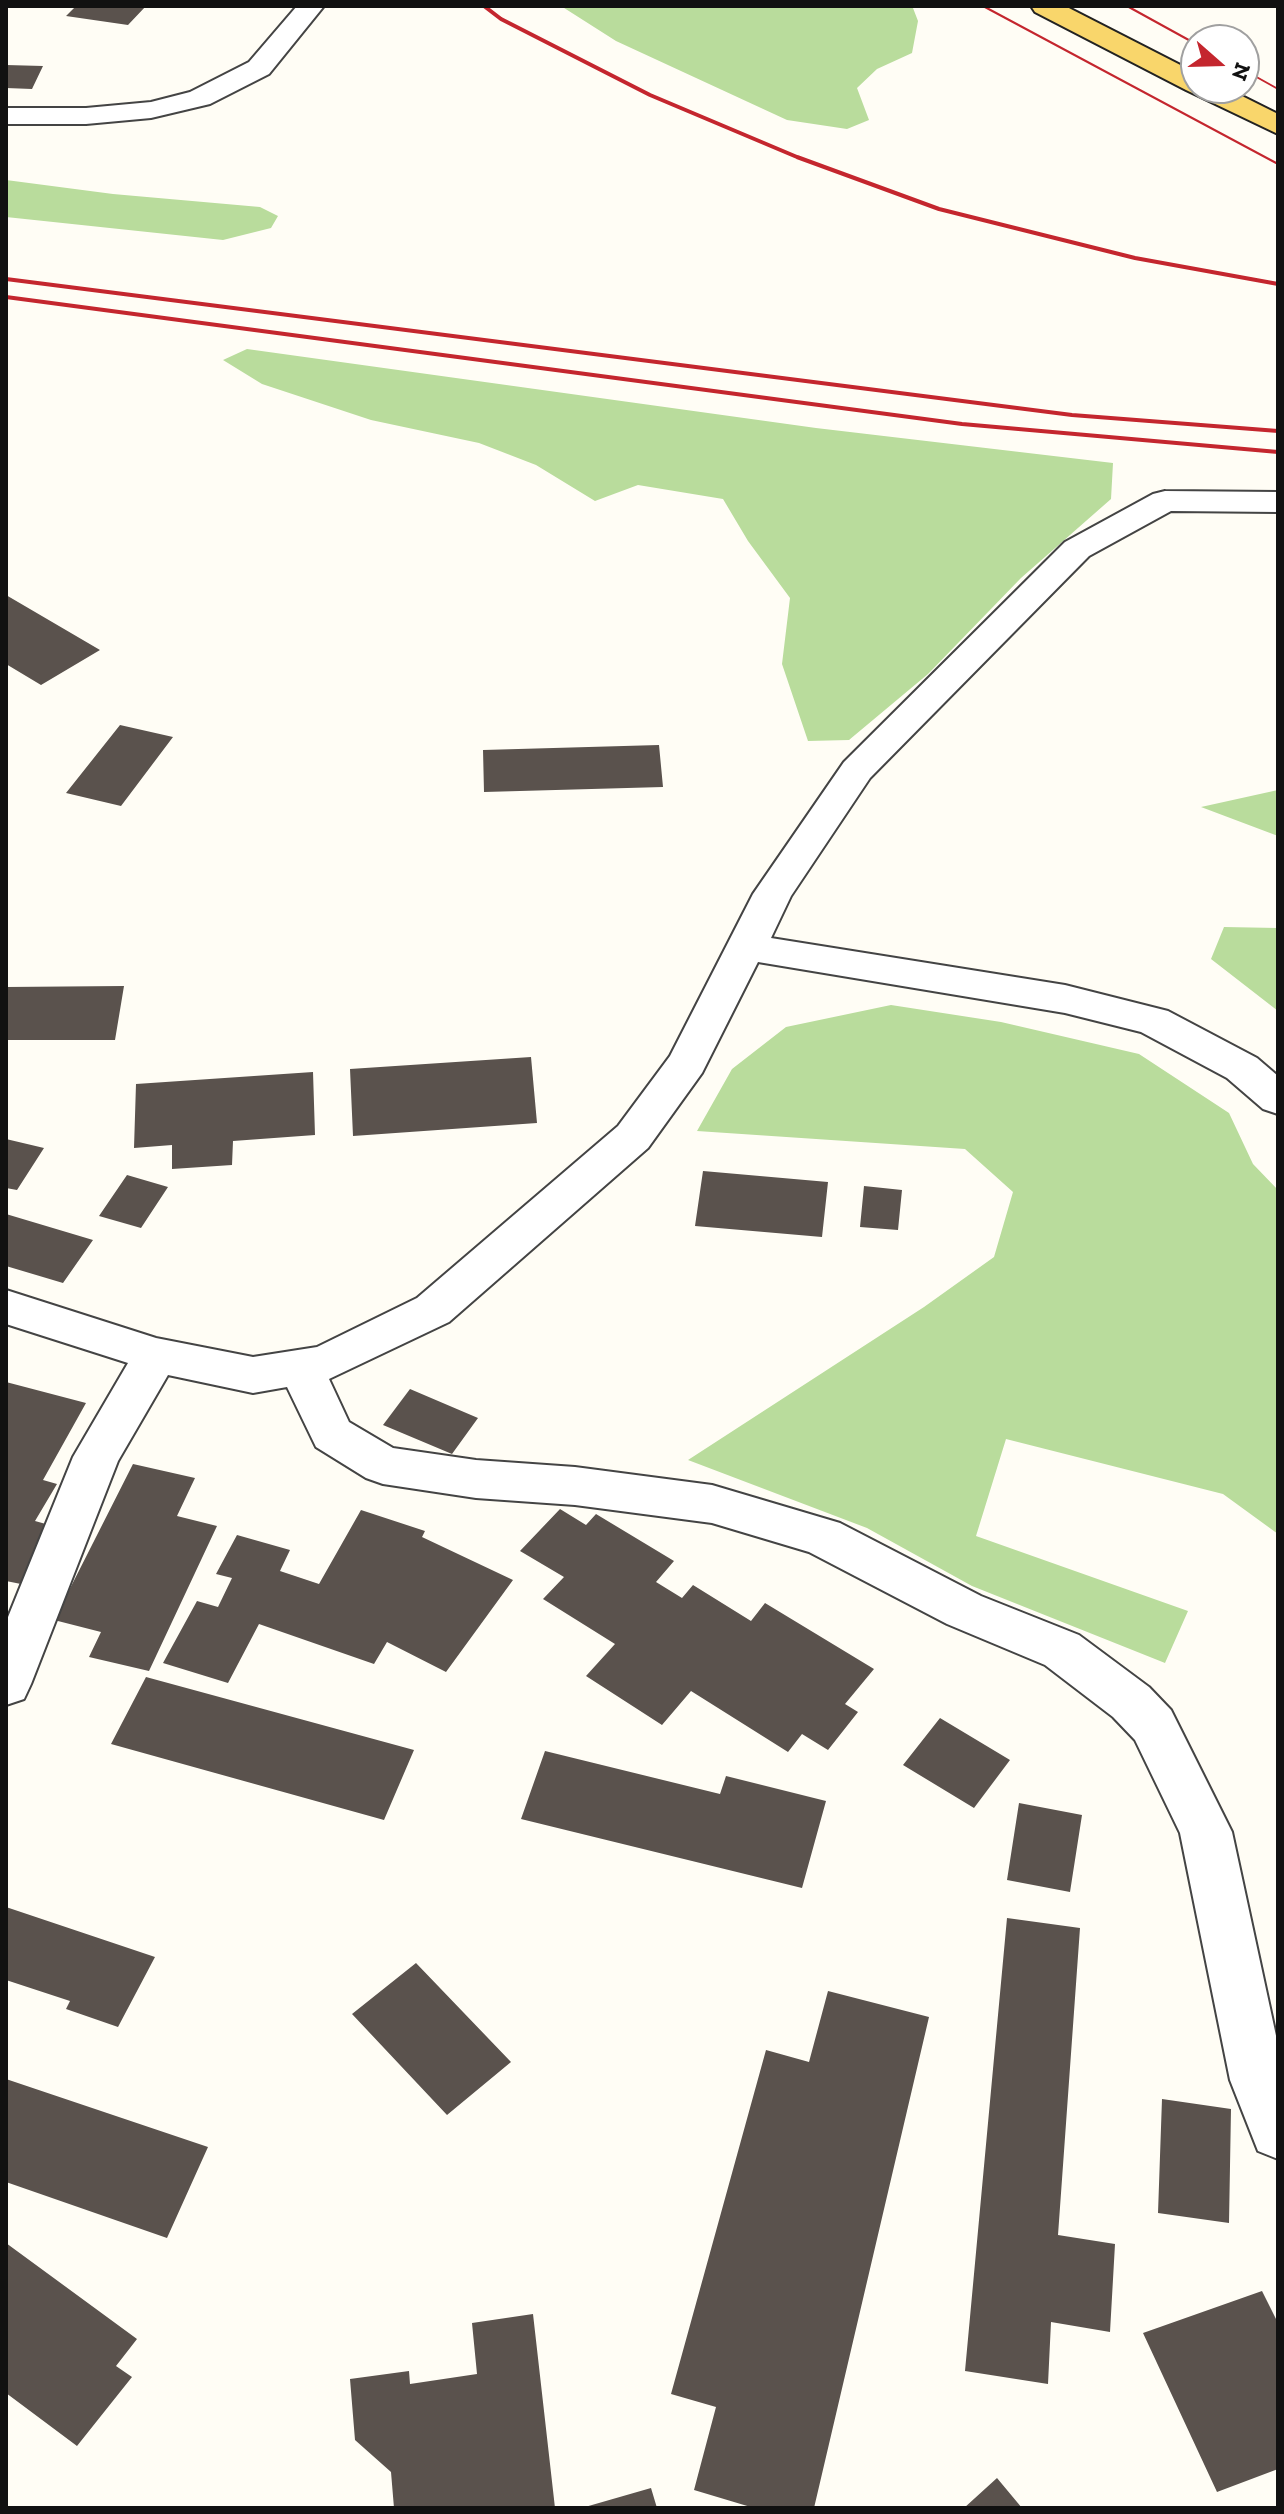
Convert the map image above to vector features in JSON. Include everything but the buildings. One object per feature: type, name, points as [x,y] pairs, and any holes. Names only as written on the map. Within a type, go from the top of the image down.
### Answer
[{"type":"main road","points":[[1044,6],[1180,76]]},
{"type":"main road","points":[[1236,104],[1278,125]]},
{"type":"street","points":[[6,116],[99,115],[151,110],[200,98],[259,68],[311,6]]},
{"type":"street","points":[[6,1307],[156,1355],[253,1375],[325,1363],[433,1310],[633,1137],[687,1063],[773,894],[857,770],[1077,549],[1165,501],[1278,502]]},
{"type":"street","points":[[746,947],[1065,999],[1154,1021],[1242,1068],[1278,1099]]},
{"type":"street","points":[[6,1684],[96,1457],[156,1355]]},
{"type":"street","points":[[300,1367],[332,1434],[383,1465],[476,1479],[575,1486],[712,1504],[823,1537],[964,1610],[1062,1650],[1131,1702],[1153,1725],[1206,1832],[1258,2080],[1278,2132]]},
{"type":"green space","points":[[561,6],[907,6],[913,8],[918,21],[912,53],[877,69],[857,88],[869,120],[847,129],[787,120],[616,41]]},
{"type":"green space","points":[[6,180],[113,194],[260,207],[278,216],[271,228],[223,240],[6,217]]},
{"type":"green space","points":[[247,349],[816,428],[1113,463],[1111,499],[1021,578],[928,674],[849,740],[808,741],[782,664],[790,598],[748,541],[723,499],[638,485],[595,501],[536,465],[479,443],[371,420],[262,384],[223,360]]},
{"type":"green space","points":[[1278,790],[1278,836],[1201,807]]},
{"type":"green space","points":[[1224,927],[1278,928],[1278,1011],[1211,959]]},
{"type":"green space","points":[[891,1005],[1001,1022],[1139,1054],[1229,1113],[1253,1164],[1278,1190],[1278,1534],[1223,1494],[1006,1439],[976,1536],[1188,1611],[1165,1663],[972,1586],[867,1528],[688,1460],[924,1307],[994,1257],[1013,1192],[965,1149],[697,1131],[732,1069],[786,1027]]},
{"type":"tram line","points":[[983,6],[1278,164]]},
{"type":"tram line","points":[[1127,6],[1180,35]]},
{"type":"tram line","points":[[1260,79],[1278,89]]},
{"type":"railway","points":[[484,6],[501,19],[650,95],[797,157],[939,209],[1135,258],[1278,284]]},
{"type":"railway","points":[[6,279],[1072,415],[1278,431]]},
{"type":"railway","points":[[6,297],[962,424],[1278,452]]}]
